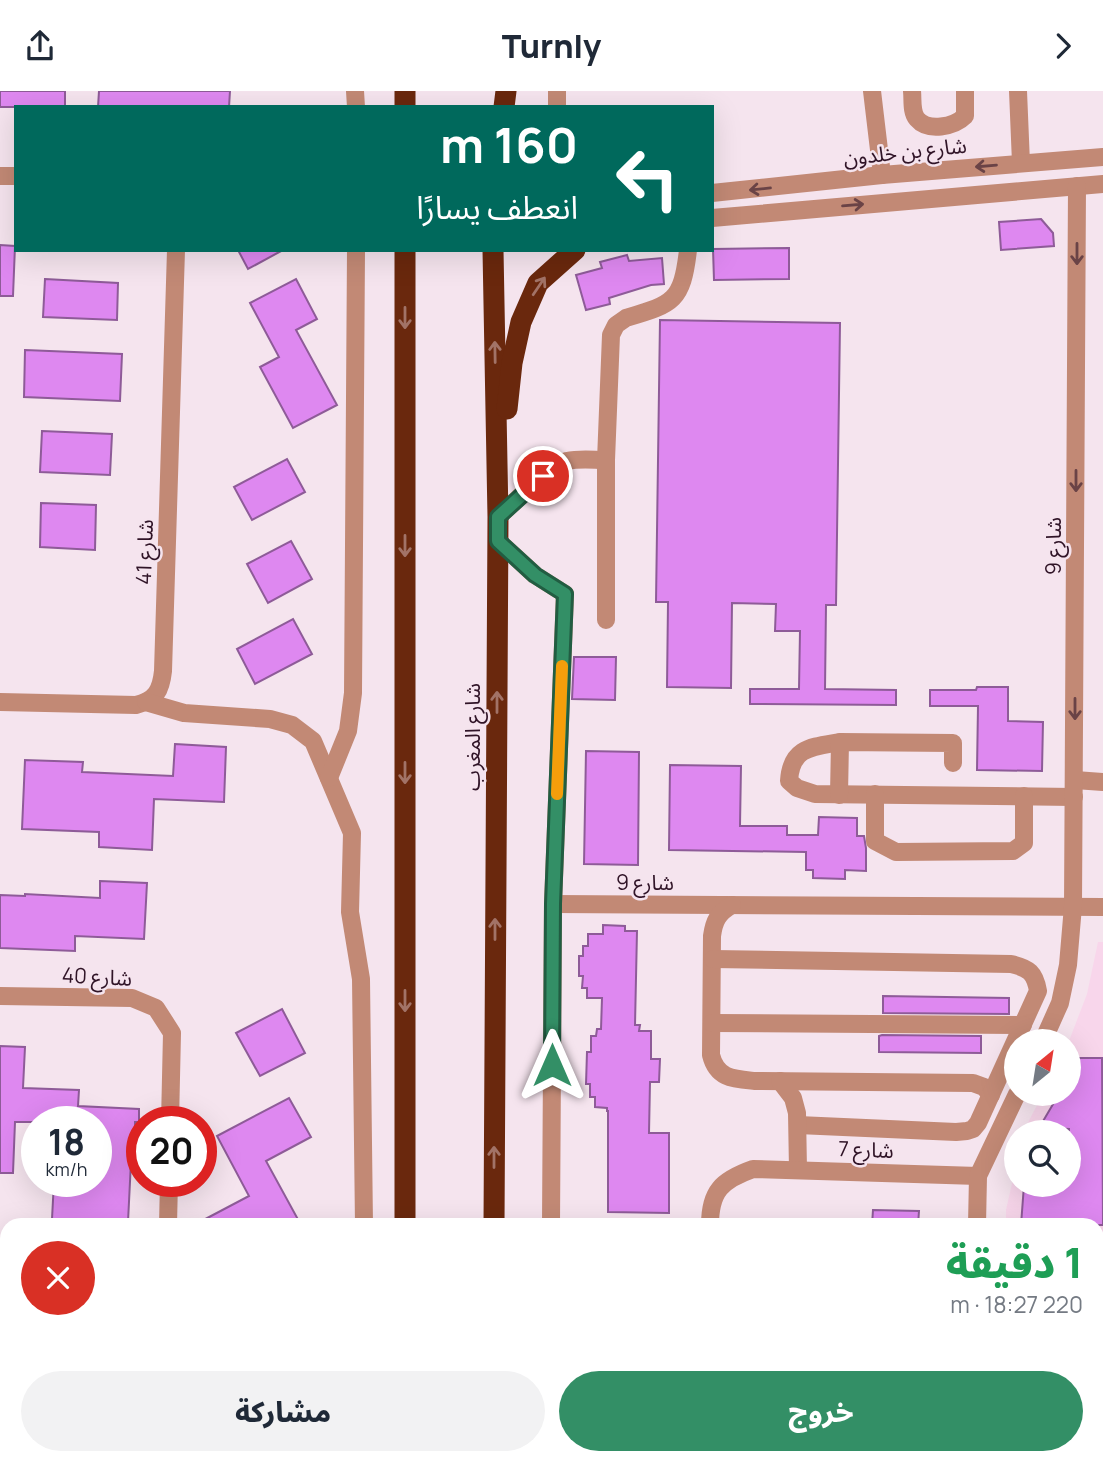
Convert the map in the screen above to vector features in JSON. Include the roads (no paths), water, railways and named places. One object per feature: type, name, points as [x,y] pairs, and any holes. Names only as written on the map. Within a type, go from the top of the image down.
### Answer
[{"type":"highway","points":[[405,252],[405,1218]]},
{"type":"highway","name":"شارع المغرب","points":[[493,252],[498,517],[494,1218]]},
{"type":"highway","points":[[497,495],[512,363],[521,321],[538,283],[573,252]]},
{"type":"street","points":[[872,91],[882,175]]},
{"type":"street","points":[[912,91],[914,113],[918,120],[927,125],[938,126],[959,122],[965,116],[965,91]]},
{"type":"street","points":[[1018,91],[1021,163]]},
{"type":"street","name":"شارع بن خلدون","points":[[714,193],[882,175],[1103,157]]},
{"type":"street","points":[[714,218],[1103,184]]},
{"type":"street","name":"شارع 9","points":[[1048,1029],[1060,1003],[1068,965],[1073,906],[1077,186]]},
{"type":"street","name":"شارع 41","points":[[146,702],[156,694],[162,683],[163,671],[176,252]]},
{"type":"street","points":[[329,778],[348,731],[353,693],[356,252]]},
{"type":"street","points":[[606,620],[606,460],[611,335],[616,325],[626,317],[662,307],[676,295],[685,276],[688,252]]},
{"type":"street","points":[[498,517],[559,465],[567,461],[606,460]]},
{"type":"street","points":[[498,541],[535,575],[565,594],[553,904],[551,1218]]},
{"type":"street","points":[[0,702],[136,705],[146,702],[184,713],[270,719],[292,726],[313,741],[352,833],[350,912],[361,979],[364,1218]]},
{"type":"street","points":[[953,763],[953,743],[840,742],[798,754],[790,767],[789,781],[797,788],[815,794],[1024,796],[1103,782]]},
{"type":"street","points":[[839,795],[840,742]]},
{"type":"street","points":[[876,794],[875,841],[896,852],[1013,851],[1024,843],[1024,796]]},
{"type":"street","name":"شارع 9","points":[[553,904],[1103,907]]},
{"type":"street","points":[[732,905],[716,919],[712,936],[711,1055],[719,1072],[740,1080],[973,1083],[984,1087],[991,1095]]},
{"type":"street","points":[[713,959],[1011,964],[1023,966],[1030,971],[1037,983],[1038,991],[973,1129],[967,1131],[798,1125]]},
{"type":"street","name":"شارع 40","points":[[0,996],[132,998],[156,1008],[172,1033],[170,1106]]},
{"type":"street","points":[[712,1023],[1023,1025]]},
{"type":"street","points":[[780,1081],[796,1106],[798,1170]]},
{"type":"street","points":[[977,1218],[978,1176],[1011,1106]]},
{"type":"street","name":"شارع 7","points":[[710,1218],[716,1192],[732,1176],[753,1169],[978,1176]]},
{"type":"street","points":[[167,1218],[168,1197]]}]
